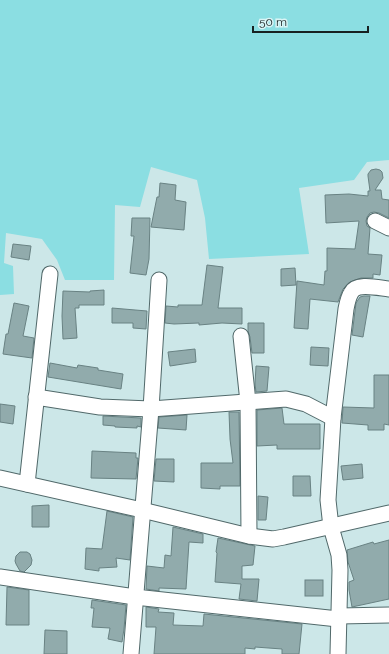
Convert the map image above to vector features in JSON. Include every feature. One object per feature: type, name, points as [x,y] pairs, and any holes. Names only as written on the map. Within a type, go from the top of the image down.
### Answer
[{"type":"street","points":[[375,221],[389,228]]},
{"type":"street","points":[[27,484],[50,274]]},
{"type":"street","points":[[131,654],[160,280]]},
{"type":"street","points":[[338,654],[340,570],[339,555],[331,527],[328,500],[332,418],[346,309],[351,292],[356,287],[389,289]]},
{"type":"street","points":[[241,336],[248,402],[249,536]]},
{"type":"street","points":[[36,397],[100,407],[151,409],[286,399],[306,404],[332,418]]},
{"type":"street","points":[[0,478],[249,536],[273,539],[389,513]]},
{"type":"street","points":[[0,577],[135,597],[338,618],[389,615]]},
{"type":"shaded area","points":[[0,0],[389,0],[389,160],[367,162],[354,180],[299,188],[309,254],[209,259],[205,218],[197,180],[151,167],[140,207],[115,205],[114,280],[65,280],[57,260],[42,239],[6,233],[4,263],[13,266],[14,294],[0,295]]},
{"type":"building","points":[[376,169],[382,172],[383,178],[375,190],[381,190],[382,199],[389,200],[389,218],[374,212],[370,213],[366,221],[367,226],[370,228],[368,254],[382,255],[380,275],[373,274],[373,278],[361,278],[350,282],[343,289],[338,302],[310,299],[308,329],[294,328],[297,281],[324,285],[325,271],[327,271],[327,248],[355,249],[359,221],[326,223],[325,195],[349,194],[368,196],[368,191],[370,191],[368,174],[371,170]]},
{"type":"building","points":[[160,183],[176,185],[175,200],[186,202],[184,230],[151,227],[157,197],[159,197]]},
{"type":"building","points":[[132,218],[150,218],[149,259],[146,275],[130,273],[134,236],[131,236]]},
{"type":"building","points":[[13,244],[31,246],[29,260],[11,257]]},
{"type":"building","points":[[207,265],[223,267],[218,308],[242,308],[242,324],[222,323],[199,325],[199,323],[165,323],[166,306],[178,307],[178,305],[202,305]]},
{"type":"building","points":[[295,268],[296,285],[281,286],[281,269]]},
{"type":"building","points":[[104,290],[104,305],[79,305],[79,308],[75,308],[77,338],[63,339],[63,291],[90,292]]},
{"type":"building","points":[[370,296],[363,337],[352,335],[356,303],[360,297]]},
{"type":"building","points":[[14,303],[29,306],[23,336],[34,338],[32,358],[3,354],[6,334],[8,334]]},
{"type":"building","points":[[112,308],[147,311],[146,329],[133,328],[133,323],[112,323]]},
{"type":"building","points":[[248,323],[264,323],[264,353],[252,353]]},
{"type":"building","points":[[311,347],[329,348],[328,366],[310,365]]},
{"type":"building","points":[[195,349],[196,362],[170,366],[168,352]]},
{"type":"building","points":[[50,363],[77,368],[78,365],[98,368],[98,370],[123,374],[121,389],[48,377]]},
{"type":"building","points":[[256,366],[269,367],[267,391],[256,392]]},
{"type":"building","points":[[374,375],[389,375],[389,425],[384,424],[384,430],[368,430],[368,425],[342,423],[343,407],[374,408]]},
{"type":"building","points":[[0,404],[15,406],[13,424],[0,422]]},
{"type":"building","points":[[282,408],[284,424],[320,424],[320,449],[277,449],[277,445],[257,446],[257,410]]},
{"type":"building","points":[[229,412],[239,412],[240,486],[220,486],[220,489],[201,488],[201,463],[233,463]]},
{"type":"building","points":[[187,415],[186,430],[158,428],[159,417]]},
{"type":"building","points":[[103,416],[141,418],[141,427],[115,427],[103,425]]},
{"type":"building","points":[[92,451],[136,453],[136,458],[138,458],[136,479],[91,478]]},
{"type":"building","points":[[156,459],[174,459],[174,482],[154,481]]},
{"type":"building","points":[[362,464],[363,478],[343,480],[341,466]]},
{"type":"building","points":[[293,476],[310,476],[311,496],[293,496]]},
{"type":"building","points":[[258,496],[268,497],[266,520],[258,520]]},
{"type":"building","points":[[49,505],[49,527],[32,527],[32,506]]},
{"type":"building","points":[[107,511],[133,517],[130,560],[116,558],[117,567],[99,568],[99,571],[85,569],[86,548],[102,549]]},
{"type":"building","points":[[173,527],[203,534],[203,543],[189,542],[186,589],[159,588],[159,591],[146,589],[147,566],[164,568],[165,555],[171,556]]},
{"type":"building","points":[[218,538],[255,546],[253,565],[242,566],[242,579],[259,579],[257,601],[239,599],[241,584],[215,582]]},
{"type":"building","points":[[389,540],[389,599],[352,607],[349,582],[354,580],[348,562],[347,550],[373,542],[374,544]]},
{"type":"building","points":[[20,552],[27,552],[30,554],[32,560],[31,565],[24,572],[20,571],[15,561],[16,556]]},
{"type":"building","points":[[305,580],[323,580],[323,596],[305,596]]},
{"type":"building","points":[[7,587],[29,590],[29,625],[6,625]]},
{"type":"building","points":[[92,600],[126,605],[122,642],[108,639],[110,628],[92,627],[94,608],[91,608]]},
{"type":"building","points":[[146,607],[159,609],[158,612],[174,613],[173,625],[203,626],[204,614],[302,624],[299,654],[282,654],[282,649],[255,647],[255,649],[245,648],[245,654],[154,654],[156,627],[146,627]]},
{"type":"building","points":[[45,630],[67,631],[67,654],[44,654]]}]
